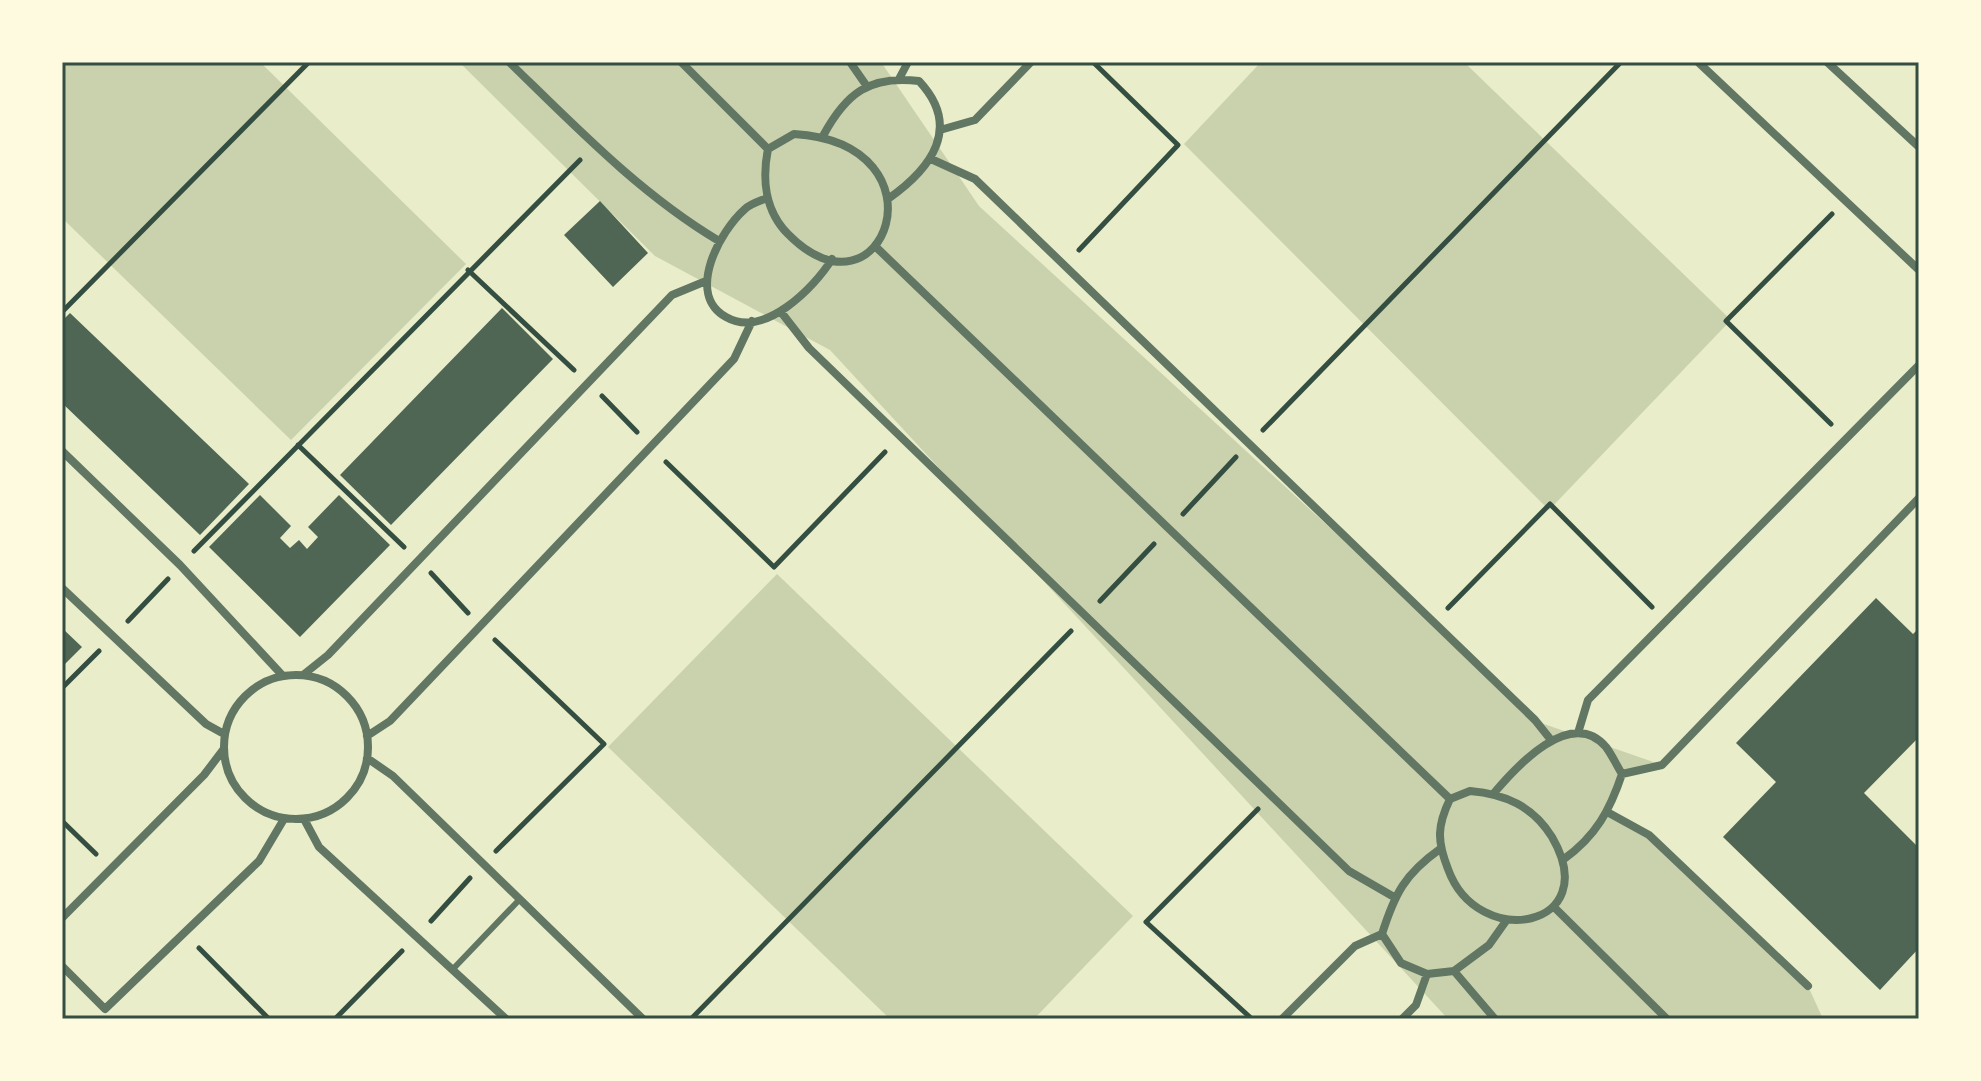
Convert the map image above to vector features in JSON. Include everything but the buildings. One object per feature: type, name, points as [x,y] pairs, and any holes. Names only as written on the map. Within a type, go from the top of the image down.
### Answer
[{"type":"street","points":[[509,62],[595,145],[679,217],[719,241]]},
{"type":"street","points":[[681,62],[768,149]]},
{"type":"street","points":[[850,62],[866,85]]},
{"type":"street","points":[[899,79],[908,62]]},
{"type":"street","points":[[940,130],[975,120],[1031,62]]},
{"type":"street","points":[[1698,62],[1919,270]]},
{"type":"street","points":[[1827,62],[1919,147]]},
{"type":"street","points":[[823,136],[835,114],[866,85],[899,79],[919,81],[935,99],[942,122],[940,130],[931,159],[906,187],[888,199]]},
{"type":"street","points":[[794,134],[823,136],[852,147],[873,168],[888,199],[887,227],[877,248],[858,260],[832,259],[801,248],[781,228],[767,198],[763,172],[768,149],[794,134]]},
{"type":"street","points":[[931,159],[975,179],[1535,720],[1551,740]]},
{"type":"street","points":[[767,198],[746,208],[719,241],[706,281],[714,305],[727,318],[752,321],[781,312],[818,281],[832,259]]},
{"type":"street","points":[[877,248],[1450,799]]},
{"type":"street","points":[[303,675],[328,655],[672,295],[706,281]]},
{"type":"street","points":[[781,312],[809,348],[1349,871],[1394,897]]},
{"type":"street","points":[[367,736],[390,721],[734,359],[752,321]]},
{"type":"street","points":[[1578,733],[1588,700],[1919,365]]},
{"type":"street","points":[[62,451],[180,565],[283,676]]},
{"type":"street","points":[[1622,774],[1662,765],[1919,498]]},
{"type":"street","points":[[62,588],[206,724],[224,734]]},
{"type":"street","points":[[303,675],[325,681],[345,694],[359,713],[367,736],[367,758],[360,780],[346,799],[327,812],[304,819],[284,819],[265,813],[249,802],[227,770],[223,750],[224,734],[232,714],[245,696],[263,683],[283,676],[303,675]]},
{"type":"street","points":[[1494,793],[1551,740],[1578,733],[1604,745],[1622,774]]},
{"type":"street","points":[[62,918],[204,775],[223,750]]},
{"type":"street","points":[[367,758],[393,776],[643,1019]]},
{"type":"street","points":[[1564,859],[1582,846],[1609,813],[1622,774]]},
{"type":"street","points":[[1470,791],[1494,793],[1521,803],[1545,825],[1564,859],[1565,886],[1555,908],[1533,920],[1506,921],[1478,910],[1453,883],[1440,849],[1438,825],[1450,799],[1470,791]]},
{"type":"street","points":[[1609,813],[1649,835],[1808,986]]},
{"type":"street","points":[[62,966],[105,1009],[259,861],[284,819]]},
{"type":"street","points":[[304,819],[319,847],[506,1019]]},
{"type":"street","points":[[1282,1019],[1355,946],[1382,934],[1394,897],[1415,867],[1440,849]]},
{"type":"street","points":[[1555,908],[1667,1019]]},
{"type":"street","points":[[1382,934],[1401,963],[1427,974],[1454,971],[1489,945],[1506,921]]},
{"type":"street","points":[[1454,971],[1495,1019]]},
{"type":"street","points":[[1402,1019],[1416,1005],[1427,974]]},
{"type":"lane","points":[[453,969],[520,899]]},
{"type":"path","points":[[62,312],[309,62]]},
{"type":"path","points":[[1064,267],[1178,145],[1093,62]]},
{"type":"path","points":[[691,1019],[1621,62]]},
{"type":"path","points":[[62,688],[595,145]]},
{"type":"path","points":[[1846,201],[1726,321],[1846,439]]},
{"type":"path","points":[[298,445],[604,744],[483,864],[335,1019]]},
{"type":"path","points":[[1434,623],[1550,504],[1665,620]]},
{"type":"path","points":[[1252,1019],[1146,922],[1271,796]]},
{"type":"path","points":[[62,821],[111,869]]},
{"type":"path","points":[[184,934],[269,1019]]},
{"type":"green space","points":[[62,62],[260,62],[466,264],[291,440],[62,218]]},
{"type":"green space","points":[[459,62],[881,62],[979,206],[1544,724],[1662,765],[1623,774],[1609,813],[1649,835],[1808,986],[1823,1019],[1448,1019],[830,350],[655,256]]},
{"type":"green space","points":[[1261,62],[1464,62],[1731,320],[1549,510],[1184,144]]},
{"type":"green space","points":[[777,574],[1133,916],[1034,1019],[890,1019],[608,747]]}]
